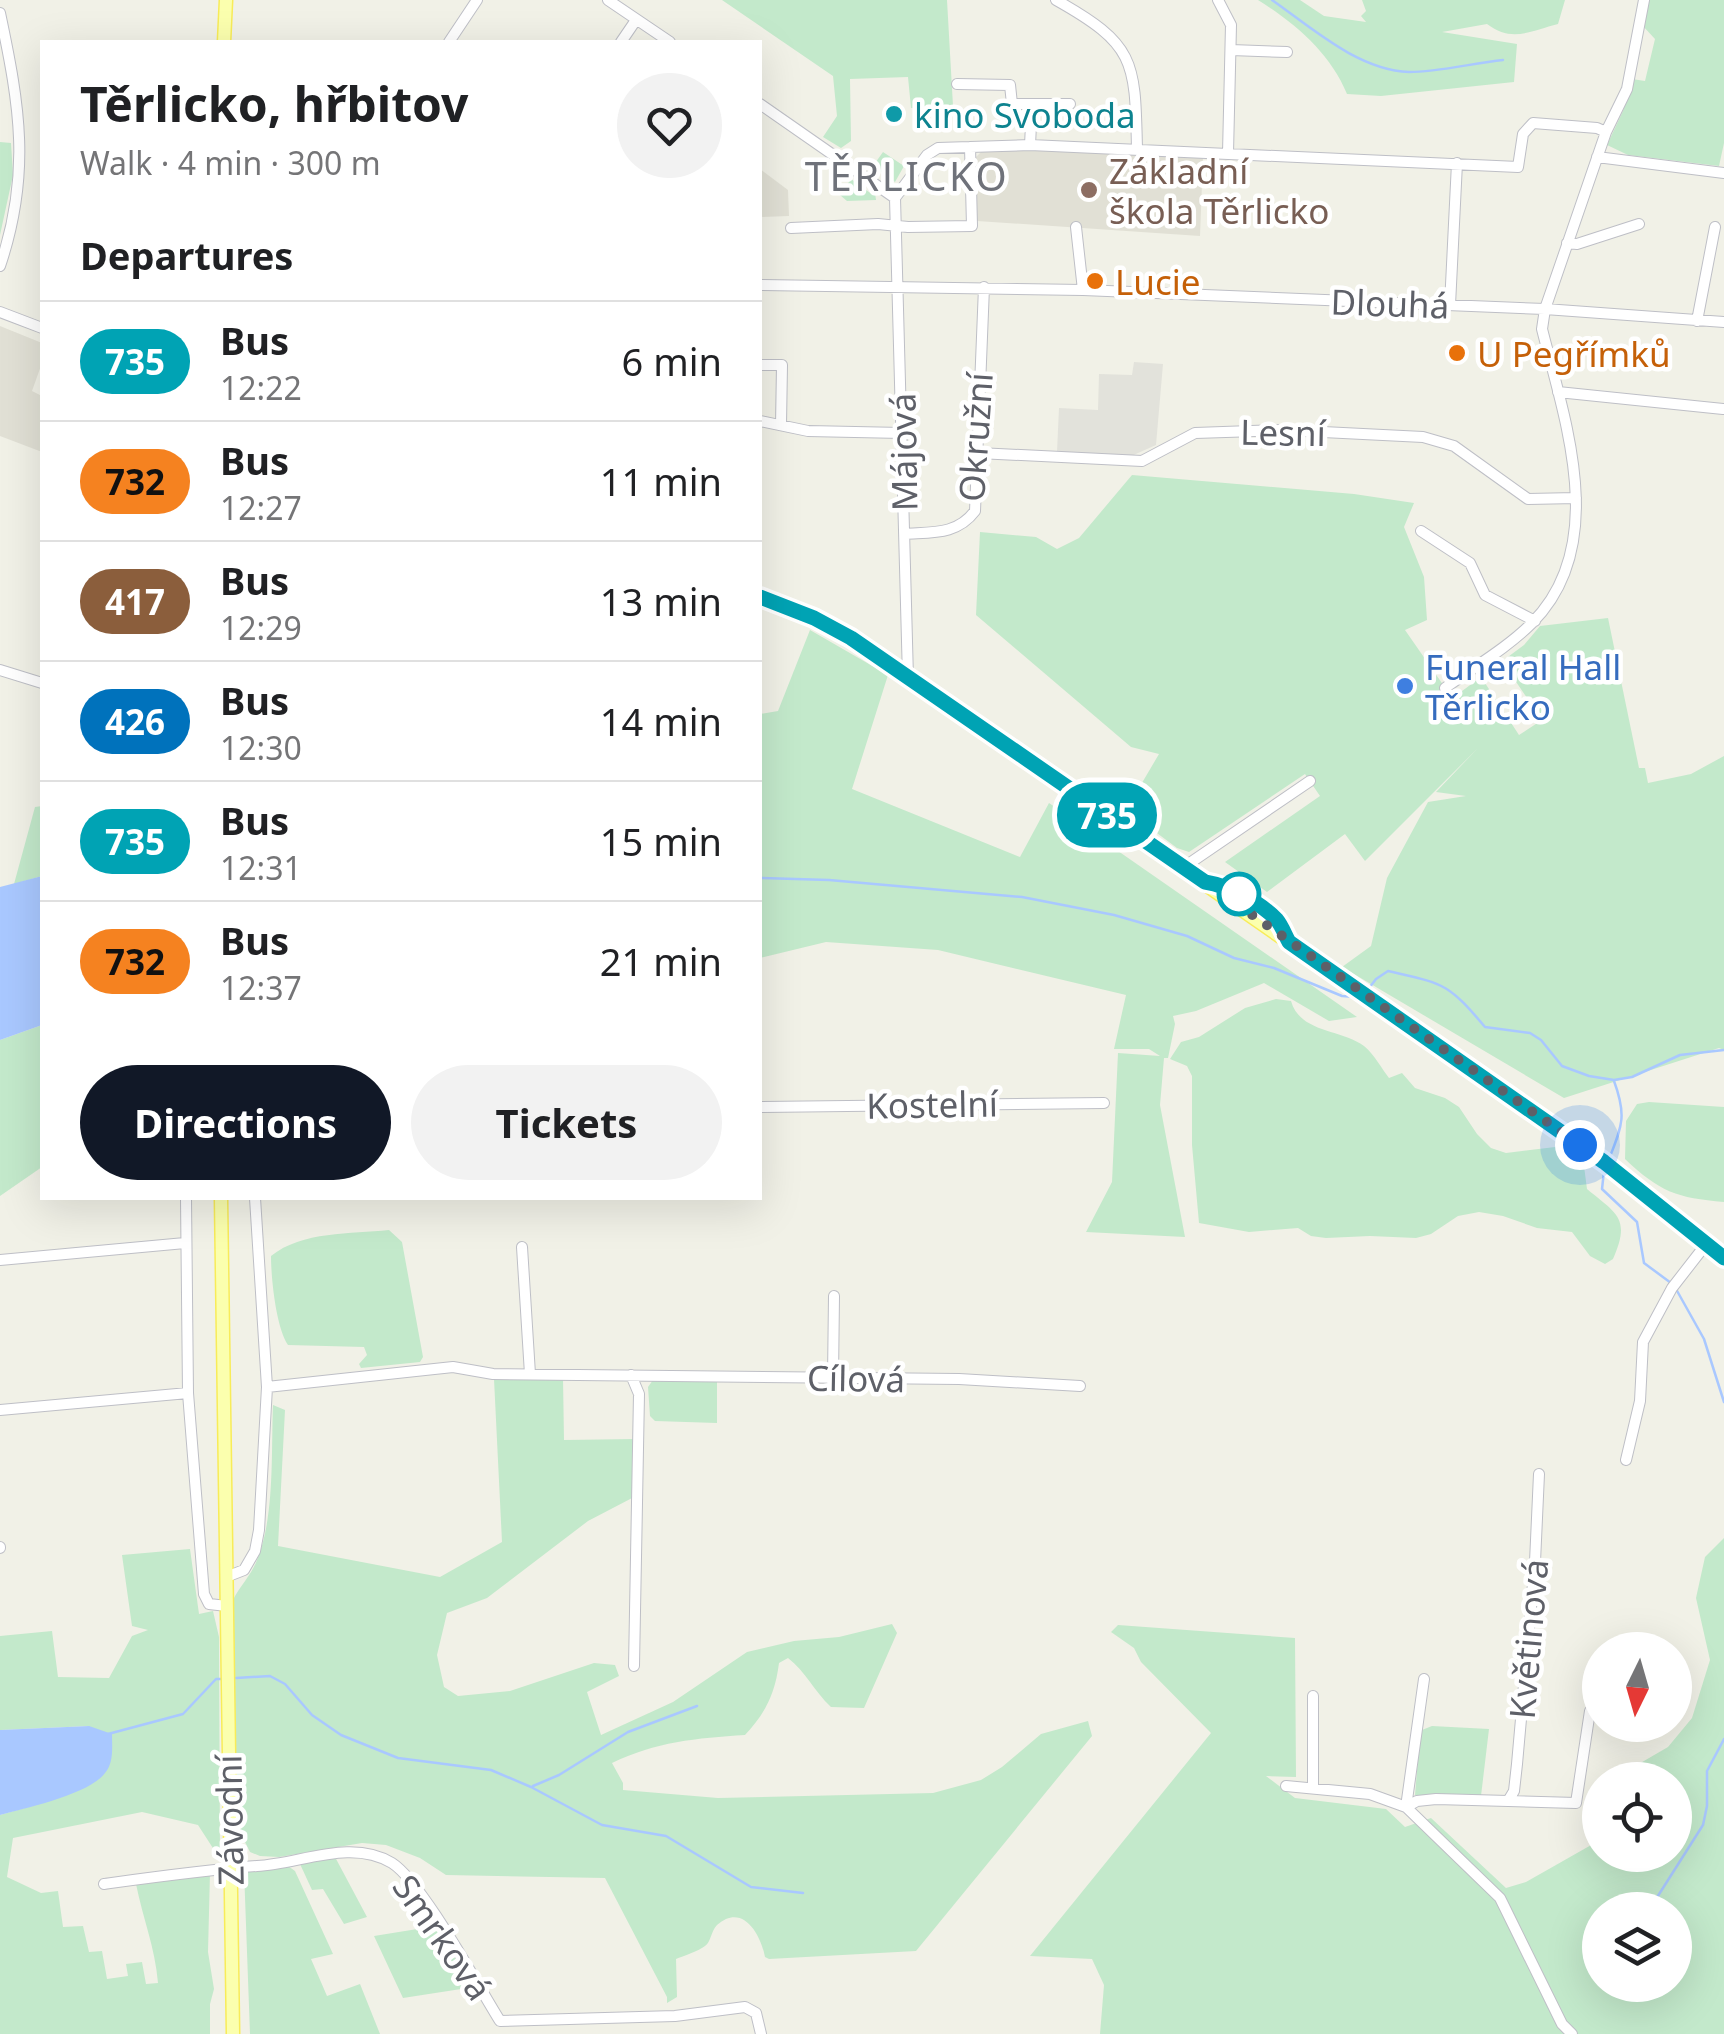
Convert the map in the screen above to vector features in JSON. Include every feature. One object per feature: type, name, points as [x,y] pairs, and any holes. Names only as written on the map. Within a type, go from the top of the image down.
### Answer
[{"type":"main road","points":[[224,40],[226,0]]},
{"type":"main road","points":[[762,598],[826,624],[1184,867],[1604,1162],[1724,1258]]},
{"type":"main road","name":"Závodní","points":[[222,1200],[232,2034]]},
{"type":"street","points":[[451,40],[478,0]]},
{"type":"street","points":[[608,0],[667,40]]},
{"type":"street","points":[[1056,0],[1113,36],[1129,63],[1136,92],[1137,150]]},
{"type":"street","points":[[1218,0],[1231,25],[1228,153]]},
{"type":"street","points":[[1446,688],[1534,621],[1556,591],[1565,570],[1574,534],[1576,476],[1542,329],[1545,309],[1606,132],[1627,89],[1644,0]]},
{"type":"street","points":[[0,13],[17,114],[21,175],[14,222],[0,266]]},
{"type":"street","points":[[621,40],[636,20]]},
{"type":"street","points":[[1232,50],[1288,52]]},
{"type":"street","points":[[957,84],[1010,85],[1012,104],[1070,104]]},
{"type":"street","points":[[1030,145],[1032,104]]},
{"type":"street","points":[[762,105],[895,198],[932,151],[1030,145],[1518,166],[1522,134],[1533,123],[1606,132]]},
{"type":"street","points":[[790,228],[972,226],[970,148]]},
{"type":"street","points":[[1598,157],[1724,173]]},
{"type":"street","points":[[1450,305],[1457,163]]},
{"type":"street","name":"Májová","points":[[895,198],[908,678]]},
{"type":"street","points":[[1567,243],[1577,244],[1639,224]]},
{"type":"street","points":[[1076,227],[1083,290]]},
{"type":"street","points":[[1698,321],[1715,228]]},
{"type":"street","name":"Dlouhá","points":[[762,285],[1083,290],[1545,309],[1724,322]]},
{"type":"street","name":"Okružní","points":[[904,534],[946,532],[965,524],[975,511],[984,288]]},
{"type":"street","points":[[0,312],[40,327]]},
{"type":"street","points":[[762,365],[782,365],[781,426]]},
{"type":"street","points":[[1558,392],[1722,409]]},
{"type":"street","points":[[762,421],[808,431],[902,434]]},
{"type":"street","name":"Lesní","points":[[978,453],[1142,462],[1196,432],[1283,430],[1423,436],[1454,446],[1528,499],[1576,498]]},
{"type":"street","points":[[1421,531],[1470,564],[1485,595],[1534,621]]},
{"type":"street","points":[[0,670],[40,681]]},
{"type":"street","points":[[1184,867],[1310,782]]},
{"type":"street","name":"Kostelní","points":[[762,1107],[1104,1103]]},
{"type":"street","points":[[186,1200],[188,1393],[204,1594],[209,1604],[227,1606]]},
{"type":"street","points":[[226,1577],[241,1574],[255,1551],[267,1386],[255,1200]]},
{"type":"street","points":[[0,1260],[185,1243]]},
{"type":"street","points":[[1626,1460],[1640,1401],[1643,1342],[1672,1288],[1707,1244]]},
{"type":"street","points":[[522,1246],[530,1374]]},
{"type":"street","points":[[833,1377],[834,1296]]},
{"type":"street","name":"Cílová","points":[[267,1386],[453,1367],[493,1374],[833,1377],[1080,1386]]},
{"type":"street","points":[[630,1375],[639,1394],[634,1666]]},
{"type":"street","points":[[0,1410],[188,1393]]},
{"type":"street","name":"Květinová","points":[[1508,1802],[1514,1791],[1536,1562],[1539,1474]]},
{"type":"street","points":[[1406,1806],[1424,1679]]},
{"type":"street","points":[[1313,1696],[1313,1788]]},
{"type":"street","points":[[1406,1806],[1425,1799],[1578,1802],[1586,1742]]},
{"type":"street","points":[[1286,1786],[1370,1794],[1406,1806],[1500,1898],[1562,2024],[1572,2034]]},
{"type":"street","name":"Smrková","points":[[104,1884],[338,1853],[372,1855],[402,1871],[420,1894],[500,2021],[674,2016],[744,2007],[756,2013],[761,2034]]},
{"type":"street","points":[[500,2021],[500,2034]]},
{"type":"shaded area","name":"Základní škola Těrlicko","points":[[1027,150],[1203,157],[1200,236],[977,221],[975,158],[981,152]]},
{"type":"shaded area","points":[[762,170],[788,190],[789,216],[762,217]]},
{"type":"shaded area","points":[[0,326],[40,342],[40,369],[32,391],[40,395],[40,451],[0,436]]},
{"type":"shaded area","points":[[1134,362],[1163,364],[1156,445],[1129,457],[1057,452],[1059,408],[1098,410],[1099,374],[1132,375]]},
{"type":"green space","points":[[722,0],[947,0],[953,106],[911,108],[908,77],[850,79],[851,141],[841,148],[823,137],[837,116],[833,76]]},
{"type":"green space","points":[[1258,0],[1300,0],[1324,16],[1366,22],[1361,16],[1366,11],[1362,0],[1565,0],[1558,24],[1530,32],[1505,33],[1487,24],[1442,32],[1517,44],[1514,82],[1381,96],[1347,94],[1331,65],[1310,41]]},
{"type":"green space","points":[[1646,0],[1724,0],[1724,143],[1719,166],[1628,155],[1607,145],[1632,79],[1645,81],[1655,39],[1642,25]]},
{"type":"green space","points":[[0,142],[11,143],[13,175],[0,235]]},
{"type":"green space","points":[[883,152],[904,166],[895,182],[873,166]]},
{"type":"green space","points":[[851,179],[875,193],[876,200],[847,201],[840,195]]},
{"type":"green space","points":[[1132,475],[1354,494],[1414,503],[1404,527],[1424,577],[1427,620],[1405,630],[1471,725],[1454,697],[1524,645],[1540,626],[1608,618],[1639,768],[1645,768],[1648,783],[1691,774],[1724,756],[1724,1050],[1719,1048],[1564,1098],[1342,967],[1371,946],[1387,878],[1428,802],[1466,796],[1436,792],[1478,748],[1365,861],[1345,834],[1267,892],[1225,862],[1320,796],[1305,774],[1189,852],[1177,848],[1126,810],[1159,754],[1131,747],[976,615],[980,532],[1036,537],[1057,549],[1079,538]],"holes":[[[1506,667],[1542,720],[1519,735],[1485,683]]]},
{"type":"green space","points":[[810,630],[888,675],[852,789],[1020,857],[1049,803],[1357,1017],[1329,1021],[1264,983],[1196,1011],[1173,1016],[1175,1024],[1168,1058],[1164,1058],[1160,1105],[1185,1237],[1086,1232],[1112,1182],[1118,1053],[1160,1056],[1149,1049],[1114,1049],[1126,995],[938,950],[826,942],[762,958],[762,714],[778,711]]},
{"type":"green space","points":[[40,806],[40,877],[14,884],[35,807]]},
{"type":"green space","points":[[1276,999],[1291,1001],[1312,1025],[1364,1046],[1389,1078],[1402,1073],[1415,1088],[1459,1107],[1491,1148],[1506,1153],[1555,1147],[1569,1153],[1584,1166],[1587,1189],[1613,1211],[1621,1225],[1613,1259],[1605,1264],[1590,1256],[1572,1232],[1537,1228],[1479,1212],[1458,1216],[1431,1234],[1416,1238],[1326,1238],[1311,1236],[1298,1228],[1249,1232],[1199,1223],[1192,1145],[1192,1076],[1187,1066],[1170,1059],[1181,1042],[1199,1037],[1245,1008]]},
{"type":"green space","points":[[40,1026],[40,1168],[0,1196],[0,1040]]},
{"type":"green space","points":[[1637,1104],[1724,1107],[1724,1202],[1670,1191],[1625,1159],[1626,1121]]},
{"type":"green space","points":[[389,1230],[402,1242],[423,1357],[420,1362],[361,1368],[359,1364],[367,1355],[364,1347],[288,1345],[277,1315],[271,1256],[312,1238]]},
{"type":"green space","points":[[563,1378],[564,1440],[635,1439],[634,1497],[588,1521],[487,1598],[447,1613],[437,1655],[444,1687],[458,1696],[510,1691],[594,1663],[615,1665],[619,1676],[587,1692],[601,1735],[673,1702],[747,1652],[892,1624],[897,1633],[864,1708],[831,1707],[788,1658],[779,1663],[768,1702],[745,1735],[677,1742],[612,1763],[623,1790],[718,1798],[933,1793],[981,1780],[1041,1734],[1088,1721],[1092,1736],[916,1951],[769,1959],[755,1931],[735,1917],[717,1925],[705,1946],[676,1959],[677,1997],[667,2003],[605,1878],[446,1875],[420,1858],[386,1845],[362,1843],[279,1857],[250,1852],[236,1824],[233,1600],[255,1565],[267,1524],[273,1405],[285,1410],[278,1546],[440,1577],[502,1542],[494,1379]]},
{"type":"green space","points":[[717,1379],[717,1423],[655,1421],[650,1416],[648,1387],[653,1380]]},
{"type":"green space","points":[[1724,1538],[1724,2034],[1100,2034],[1104,1985],[1092,1959],[1030,1956],[1211,1733],[1141,1662],[1134,1648],[1111,1632],[1118,1625],[1295,1638],[1296,1777],[1266,1776],[1295,1798],[1386,1809],[1405,1827],[1431,1818],[1506,1888],[1526,1882],[1582,1850],[1582,1872],[1692,1872],[1692,1762],[1642,1762],[1672,1742],[1692,1742],[1692,1718],[1710,1660],[1696,1598],[1705,1557]]},
{"type":"green space","points":[[190,1549],[199,1614],[213,1611],[219,1637],[220,1859],[198,1825],[142,1812],[13,1838],[7,1877],[41,1893],[58,1891],[63,1927],[83,1926],[89,1952],[102,1951],[107,1979],[128,1976],[126,1964],[142,1962],[146,1984],[158,1983],[136,1884],[210,1873],[208,1952],[214,1989],[210,2034],[0,2034],[0,1815],[35,1805],[89,1726],[0,1730],[0,1636],[52,1631],[58,1677],[109,1678],[132,1636],[148,1630],[132,1626],[122,1555]]},
{"type":"green space","points":[[1432,1726],[1489,1729],[1481,1796],[1415,1795],[1420,1734]]},
{"type":"green space","points":[[335,1857],[367,1917],[344,1924],[323,1889],[312,1890],[300,1864]]},
{"type":"green space","points":[[288,1866],[295,1871],[333,1954],[311,1959],[327,1996],[360,1984],[380,2034],[250,2034],[244,1870]]},
{"type":"green space","points":[[436,1926],[474,1987],[403,1998],[374,1936]]},
{"type":"water","points":[[40,877],[40,1026],[0,1040],[0,887]]},
{"type":"water","points":[[89,1726],[112,1734],[111,1760],[97,1781],[72,1794],[0,1815],[0,1730]]},
{"type":"waterway","points":[[1272,0],[1336,46],[1390,69],[1420,72],[1503,60]]},
{"type":"waterway","points":[[762,878],[1022,897],[1114,915],[1187,936],[1234,958],[1274,968],[1342,996],[1356,997]]},
{"type":"waterway","points":[[1366,992],[1388,971],[1433,983],[1462,1001],[1485,1027],[1530,1033],[1541,1040],[1562,1066],[1589,1076],[1614,1080],[1632,1077],[1680,1055],[1724,1050]]},
{"type":"waterway","points":[[1609,1159],[1621,1121],[1621,1103],[1614,1081]]},
{"type":"waterway","points":[[1604,1171],[1602,1189],[1637,1222],[1644,1263],[1671,1283]]},
{"type":"waterway","points":[[1676,1289],[1704,1339],[1724,1402]]},
{"type":"waterway","points":[[236,1678],[270,1676],[285,1684],[312,1715],[341,1735],[398,1758],[491,1770],[602,1825],[666,1836],[751,1887],[803,1893]]},
{"type":"waterway","points":[[108,1734],[183,1714],[216,1679],[223,1679]]},
{"type":"waterway","points":[[533,1786],[559,1775],[628,1732],[697,1706]]},
{"type":"waterway","points":[[1660,1892],[1703,1825],[1707,1771],[1724,1739]]},
{"type":"bus line","name":"735","points":[[762,598],[851,638],[1205,882],[1224,886],[1277,920],[1289,942],[1604,1162],[1724,1258]]},
{"type":"place","name":"kino Svoboda","points":[[894,114]]},
{"type":"place","name":"Základní škola Těrlicko","points":[[1089,190]]},
{"type":"place","name":"Lucie","points":[[1095,281]]},
{"type":"place","name":"U Pegřímků","points":[[1457,353]]},
{"type":"place","name":"Funeral Hall Těrlicko","points":[[1405,686]]},
{"type":"district","name":"TĚRLICKO","points":[[907,175]]},
{"type":"route","points":[[1239,894],[1231,900],[1580,1145]]}]
